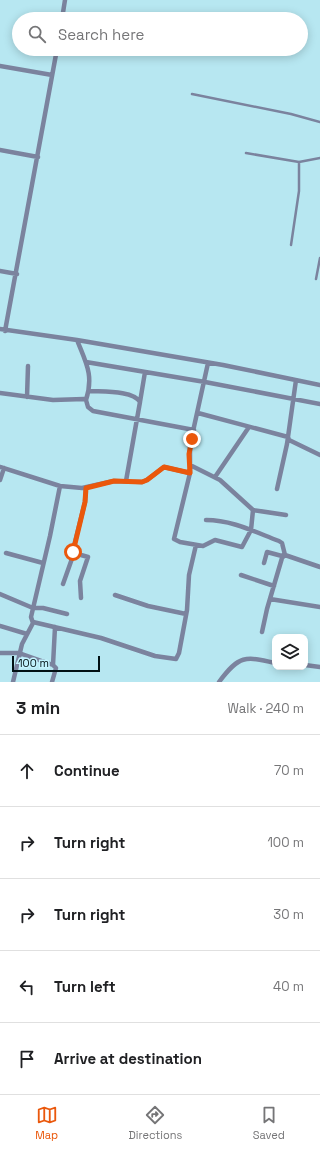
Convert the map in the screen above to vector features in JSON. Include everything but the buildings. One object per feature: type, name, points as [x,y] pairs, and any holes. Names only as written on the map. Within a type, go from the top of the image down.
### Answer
[{"type":"street","points":[[63,12],[65,0]]},
{"type":"street","points":[[6,330],[56,56]]},
{"type":"street","points":[[0,66],[52,75]]},
{"type":"street","points":[[0,150],[38,157]]},
{"type":"street","points":[[0,271],[17,274]]},
{"type":"street","points":[[0,329],[76,340],[208,363],[320,385]]},
{"type":"street","points":[[76,340],[90,374],[89,391],[86,400],[88,407],[93,411],[138,418],[194,430]]},
{"type":"street","points":[[86,362],[320,404]]},
{"type":"street","points":[[208,363],[189,454],[190,473],[174,539],[176,541],[206,546],[212,540],[215,540],[242,547],[251,530],[253,510]]},
{"type":"street","points":[[27,397],[28,366]]},
{"type":"street","points":[[126,481],[145,372]]},
{"type":"street","points":[[277,489],[288,437],[296,380]]},
{"type":"street","points":[[89,391],[127,394],[140,402]]},
{"type":"street","points":[[0,394],[86,400]]},
{"type":"street","points":[[198,413],[288,437],[289,440],[320,455]]},
{"type":"street","points":[[215,477],[249,426]]},
{"type":"street","points":[[190,464],[215,477],[253,510],[286,515]]},
{"type":"street","points":[[0,480],[2,468],[60,486],[86,488],[102,483],[147,480],[164,467],[190,473]]},
{"type":"street","points":[[13,682],[19,653],[33,622],[31,616],[44,564],[60,486]]},
{"type":"street","points":[[63,584],[74,553],[73,550],[85,502],[86,488]]},
{"type":"street","points":[[206,520],[234,524],[282,543],[285,554],[282,558],[270,598],[262,632]]},
{"type":"street","points":[[33,622],[101,638],[136,651],[173,660],[179,653],[186,614],[189,575],[196,545]]},
{"type":"street","points":[[264,563],[267,552],[282,556],[285,554],[320,567]]},
{"type":"street","points":[[6,553],[44,564]]},
{"type":"street","points":[[74,553],[88,557],[80,581],[81,598]]},
{"type":"street","points":[[241,575],[274,586]]},
{"type":"street","points":[[0,594],[33,608],[43,608],[67,614]]},
{"type":"street","points":[[115,595],[148,606],[186,614]]},
{"type":"street","points":[[270,598],[320,607]]},
{"type":"street","points":[[0,626],[27,634]]},
{"type":"street","points":[[52,682],[56,668],[53,665],[55,627]]},
{"type":"street","points":[[0,653],[19,653],[53,665]]},
{"type":"street","points":[[219,682],[234,665],[248,658],[255,658],[272,662]]},
{"type":"street","points":[[308,664],[320,666]]},
{"type":"lane","points":[[192,94],[291,114],[320,122]]},
{"type":"lane","points":[[246,152],[299,162],[320,158]]},
{"type":"lane","points":[[291,245],[299,191],[299,162]]},
{"type":"lane","points":[[316,279],[320,258]]},
{"type":"route","points":[[73,552],[85,502],[86,488],[102,483],[121,480],[142,482],[164,467],[190,473],[189,454],[192,439]]}]
